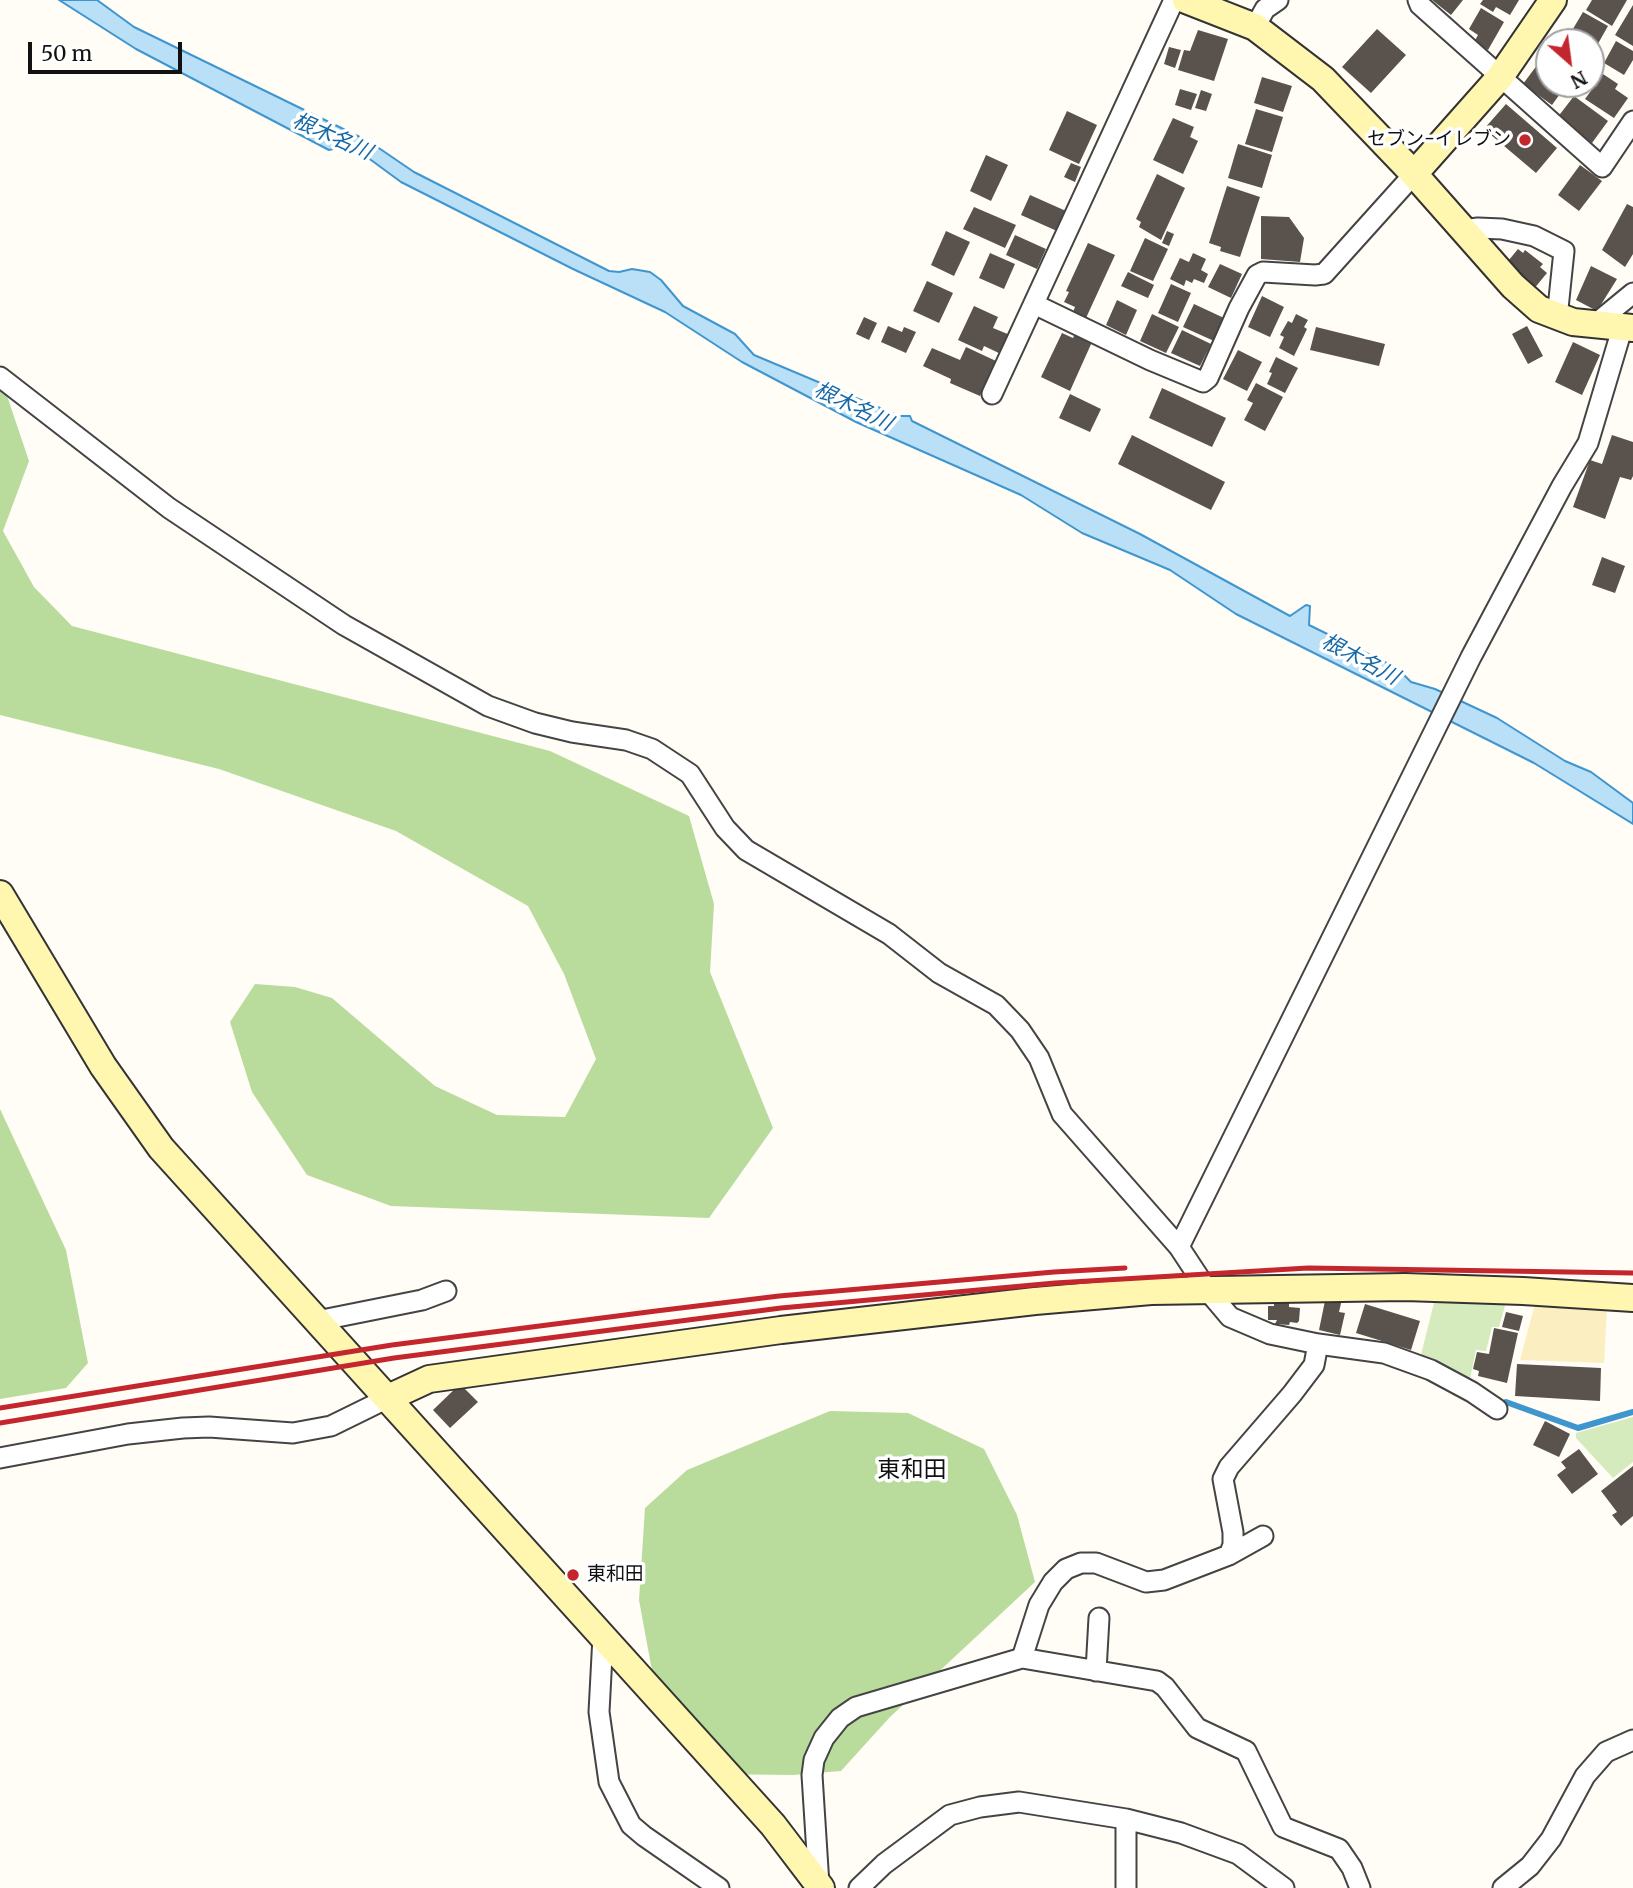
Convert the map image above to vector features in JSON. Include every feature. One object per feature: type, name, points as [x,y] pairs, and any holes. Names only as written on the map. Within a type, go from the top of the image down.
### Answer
[{"type":"street","points":[[992,394],[1174,0]]},
{"type":"street","points":[[1179,1247],[1471,657],[1588,443],[1628,328],[1557,318],[1539,309],[1513,286],[1414,174],[1322,79],[1255,27],[1186,0]]},
{"type":"street","points":[[1255,27],[1265,9],[1278,0]]},
{"type":"street","points":[[1418,0],[1420,5],[1602,167],[1633,121]]},
{"type":"street","points":[[1034,304],[1150,360],[1203,382],[1208,378],[1257,275],[1263,272],[1324,274],[1500,77],[1553,0]]},
{"type":"street","points":[[1462,230],[1502,229],[1534,236],[1564,251],[1557,318]]},
{"type":"street","points":[[1594,325],[1633,293]]},
{"type":"street","points":[[0,377],[169,508],[344,625],[488,706],[535,723],[626,740],[652,749],[690,774],[725,828],[746,850],[889,934],[939,973],[996,1005],[1020,1030],[1039,1058],[1062,1114],[1179,1247],[1208,1291],[1230,1317],[1270,1334],[1384,1353],[1431,1370],[1497,1409]]},
{"type":"street","points":[[0,894],[103,1066],[132,1109],[187,1178],[774,1825],[820,1887]]},
{"type":"street","points":[[0,1458],[128,1434],[183,1428],[209,1427],[293,1433],[331,1426],[429,1379],[781,1331],[1035,1301],[1150,1291],[1405,1287],[1633,1298]]},
{"type":"street","points":[[317,1321],[422,1300],[446,1291]]},
{"type":"street","points":[[1229,1555],[1233,1545],[1233,1532],[1223,1479],[1229,1467],[1314,1365],[1318,1344]]},
{"type":"street","points":[[1022,1658],[1039,1605],[1053,1582],[1066,1569],[1081,1563],[1096,1563],[1146,1582],[1164,1580],[1229,1555],[1263,1536]]},
{"type":"street","points":[[1096,1671],[1099,1618]]},
{"type":"street","points":[[603,1636],[599,1712],[609,1782],[631,1825],[719,1888]]},
{"type":"street","points":[[820,1887],[812,1776],[814,1760],[824,1738],[840,1718],[856,1707],[1022,1658],[1157,1681],[1197,1728],[1247,1751],[1283,1827],[1339,1849],[1352,1868],[1360,1888]]},
{"type":"street","points":[[1503,1888],[1530,1866],[1551,1839],[1585,1776],[1606,1752],[1633,1740]]},
{"type":"street","points":[[859,1888],[884,1864],[950,1815],[980,1807],[1019,1802],[1126,1819],[1181,1833],[1238,1854],[1284,1888]]},
{"type":"street","points":[[1126,1819],[1126,1888]]},
{"type":"green space","points":[[0,375],[29,461],[3,531],[34,587],[72,626],[550,751],[689,816],[714,904],[710,972],[773,1128],[709,1218],[391,1206],[307,1175],[252,1092],[230,1022],[255,984],[295,987],[332,998],[435,1086],[497,1115],[565,1117],[596,1059],[564,974],[528,906],[396,831],[219,769],[0,715]]},
{"type":"green space","points":[[0,1109],[66,1250],[88,1363],[66,1388],[0,1399]]},
{"type":"green space","points":[[1435,1299],[1506,1302],[1499,1327],[1492,1327],[1486,1351],[1476,1350],[1470,1379],[1421,1355]]},
{"type":"green space","points":[[830,1411],[908,1413],[984,1449],[1017,1515],[1035,1582],[889,1718],[841,1771],[793,1775],[712,1774],[653,1676],[639,1600],[645,1508],[687,1470]]},
{"type":"green space","points":[[1633,1417],[1633,1462],[1613,1478],[1576,1438],[1576,1433]]},
{"type":"sand","points":[[1535,1304],[1607,1306],[1604,1363],[1520,1360]]},
{"type":"water","name":"根木名川","points":[[59,0],[97,0],[134,27],[370,142],[414,172],[609,271],[632,269],[650,272],[661,280],[683,306],[735,334],[754,355],[899,416],[910,416],[912,421],[1140,534],[1290,616],[1306,605],[1310,606],[1309,625],[1397,668],[1411,682],[1435,689],[1497,718],[1565,761],[1591,772],[1633,803],[1633,824],[1534,763],[1236,614],[1170,570],[1082,533],[1021,495],[856,422],[742,362],[665,312],[401,182],[356,149],[329,150],[136,49]]},
{"type":"building","points":[[1432,0],[1463,0],[1451,15]]},
{"type":"building","points":[[1483,0],[1519,0],[1510,15],[1496,7],[1493,12],[1480,4]]},
{"type":"building","points":[[1592,0],[1627,0],[1612,26],[1586,10]]},
{"type":"building","points":[[1633,5],[1633,46],[1615,35]]},
{"type":"building","points":[[1481,8],[1504,22],[1488,50],[1474,42],[1478,35],[1469,29]]},
{"type":"building","points":[[1583,12],[1608,26],[1605,31],[1605,28],[1574,28]]},
{"type":"building","points":[[1377,29],[1406,55],[1371,93],[1342,67]]},
{"type":"building","points":[[1198,30],[1228,39],[1214,81],[1178,70],[1184,50],[1190,51]]},
{"type":"building","points":[[1616,41],[1633,51],[1633,60],[1624,75],[1605,61]]},
{"type":"building","points":[[1169,47],[1181,50],[1175,68],[1164,64]]},
{"type":"building","points":[[1535,68],[1535,93],[1523,84]]},
{"type":"building","points":[[1605,75],[1618,84],[1615,89],[1628,98],[1614,118],[1585,99],[1605,98]]},
{"type":"building","points":[[1262,77],[1292,86],[1283,112],[1254,103]]},
{"type":"building","points":[[1180,89],[1197,94],[1191,110],[1175,105]]},
{"type":"building","points":[[1201,90],[1212,94],[1206,111],[1195,108]]},
{"type":"building","points":[[1542,98],[1557,98],[1552,105]]},
{"type":"building","points":[[1572,98],[1577,98],[1608,121],[1592,143],[1557,118]]},
{"type":"building","points":[[1506,104],[1557,148],[1536,173],[1484,129]]},
{"type":"building","points":[[1256,109],[1283,117],[1272,152],[1245,144]]},
{"type":"building","points":[[1067,111],[1097,125],[1079,164],[1049,150]]},
{"type":"building","points":[[1173,118],[1194,127],[1190,137],[1198,141],[1183,174],[1153,160]]},
{"type":"building","points":[[1238,144],[1272,155],[1262,188],[1228,178]]},
{"type":"building","points":[[986,155],[1008,165],[991,201],[970,191]]},
{"type":"building","points":[[1071,163],[1081,167],[1075,182],[1064,177]]},
{"type":"building","points":[[1580,165],[1602,181],[1579,211],[1558,195]]},
{"type":"building","points":[[1157,174],[1185,188],[1161,240],[1139,227],[1141,222],[1136,219]]},
{"type":"building","points":[[1227,186],[1260,197],[1240,257],[1220,251],[1221,247],[1209,243]]},
{"type":"building","points":[[1030,195],[1066,211],[1057,231],[1021,215]]},
{"type":"building","points":[[1627,204],[1633,207],[1633,254],[1625,267],[1602,250]]},
{"type":"building","points":[[974,207],[1016,225],[1005,248],[963,229]]},
{"type":"building","points":[[1261,216],[1289,217],[1304,238],[1300,262],[1261,259]]},
{"type":"building","points":[[946,231],[970,242],[954,276],[931,265]]},
{"type":"building","points":[[1167,231],[1174,234],[1169,246],[1162,243]]},
{"type":"building","points":[[1015,235],[1046,249],[1037,269],[1006,255]]},
{"type":"building","points":[[1145,238],[1168,249],[1153,281],[1130,271]]},
{"type":"building","points":[[1088,243],[1115,255],[1086,318],[1073,312],[1075,307],[1064,302],[1069,292],[1066,291]]},
{"type":"building","points":[[1518,249],[1523,253],[1525,250],[1543,264],[1540,267],[1547,273],[1533,290],[1504,266]]},
{"type":"building","points":[[990,253],[1015,264],[1004,289],[979,278]]},
{"type":"building","points":[[1193,253],[1206,259],[1201,270],[1208,274],[1204,283],[1194,279],[1192,283],[1186,280],[1184,286],[1170,279],[1180,258],[1189,262]]},
{"type":"building","points":[[1220,264],[1242,274],[1231,298],[1208,287]]},
{"type":"building","points":[[1591,266],[1617,279],[1597,311],[1576,300]]},
{"type":"building","points":[[1128,272],[1154,285],[1148,298],[1121,286]]},
{"type":"building","points":[[927,281],[953,293],[939,323],[913,311]]},
{"type":"building","points":[[1171,284],[1191,293],[1178,322],[1158,313]]},
{"type":"building","points":[[1262,296],[1284,307],[1270,337],[1248,327]]},
{"type":"building","points":[[1117,300],[1137,310],[1126,335],[1106,325]]},
{"type":"building","points":[[1194,304],[1224,318],[1214,341],[1183,327]]},
{"type":"building","points":[[974,306],[998,317],[993,328],[1010,335],[1001,354],[984,346],[982,351],[958,340]]},
{"type":"building","points":[[1152,314],[1179,327],[1166,353],[1140,341]]},
{"type":"building","points":[[1296,314],[1308,320],[1304,327],[1307,329],[1294,356],[1279,348],[1284,337],[1280,335],[1288,321],[1292,323]]},
{"type":"building","points":[[864,317],[877,323],[869,340],[856,334]]},
{"type":"building","points":[[888,326],[902,332],[904,327],[916,332],[906,353],[881,342]]},
{"type":"building","points":[[1527,326],[1543,356],[1528,364],[1512,334]]},
{"type":"building","points":[[1316,327],[1385,344],[1379,366],[1310,350]]},
{"type":"building","points":[[1182,330],[1211,344],[1200,366],[1171,353]]},
{"type":"building","points":[[1062,333],[1073,338],[1075,334],[1092,342],[1070,391],[1041,377]]},
{"type":"building","points":[[1573,342],[1600,355],[1582,395],[1555,382]]},
{"type":"building","points":[[966,347],[996,361],[980,396],[950,383],[951,379],[923,366],[932,348],[960,360]]},
{"type":"building","points":[[1238,350],[1262,362],[1247,391],[1223,379]]},
{"type":"building","points":[[1276,357],[1298,368],[1285,393],[1267,384]]},
{"type":"building","points":[[1256,383],[1283,397],[1265,431],[1244,420],[1253,403],[1247,400]]},
{"type":"building","points":[[1162,388],[1226,418],[1212,447],[1149,418]]},
{"type":"building","points":[[1070,394],[1101,409],[1090,432],[1059,418]]},
{"type":"building","points":[[1132,435],[1225,482],[1211,510],[1118,464]]},
{"type":"building","points":[[1612,435],[1633,442],[1633,476],[1631,480],[1620,477],[1605,519],[1573,507],[1590,460],[1602,464]]},
{"type":"building","points":[[1602,557],[1625,566],[1615,593],[1592,585]]},
{"type":"building","points":[[1326,1296],[1342,1299],[1339,1312],[1345,1313],[1340,1335],[1319,1330]]},
{"type":"building","points":[[1274,1302],[1289,1303],[1289,1307],[1300,1308],[1299,1321],[1290,1322],[1289,1325],[1275,1324],[1277,1320],[1268,1320],[1268,1306],[1274,1306]]},
{"type":"building","points":[[1365,1304],[1420,1321],[1411,1350],[1356,1333]]},
{"type":"building","points":[[1506,1312],[1523,1316],[1519,1331],[1502,1327]]},
{"type":"building","points":[[1494,1328],[1518,1333],[1507,1383],[1478,1376],[1479,1371],[1473,1369],[1477,1352],[1489,1354]]},
{"type":"building","points":[[1517,1364],[1601,1368],[1600,1401],[1515,1396]]},
{"type":"building","points":[[460,1384],[478,1402],[450,1428],[433,1410]]},
{"type":"building","points":[[1545,1421],[1570,1434],[1559,1457],[1533,1445]]},
{"type":"building","points":[[1579,1449],[1598,1474],[1572,1494],[1557,1475],[1566,1468],[1561,1462]]},
{"type":"building","points":[[1633,1466],[1633,1516],[1621,1526],[1612,1515],[1617,1512],[1601,1491]]},
{"type":"waterway","points":[[1506,1402],[1578,1428],[1633,1412]]},
{"type":"railway","points":[[0,1408],[392,1345],[656,1311],[779,1296],[1125,1268]]},
{"type":"railway","points":[[0,1423],[394,1358],[781,1308],[1055,1283],[1308,1268],[1633,1273]]},
{"type":"place","name":"セブン-イレブン","points":[[1525,140]]},
{"type":"place","name":"東和田","points":[[573,1575]]},
{"type":"district","name":"東和田","points":[[912,1470]]}]
